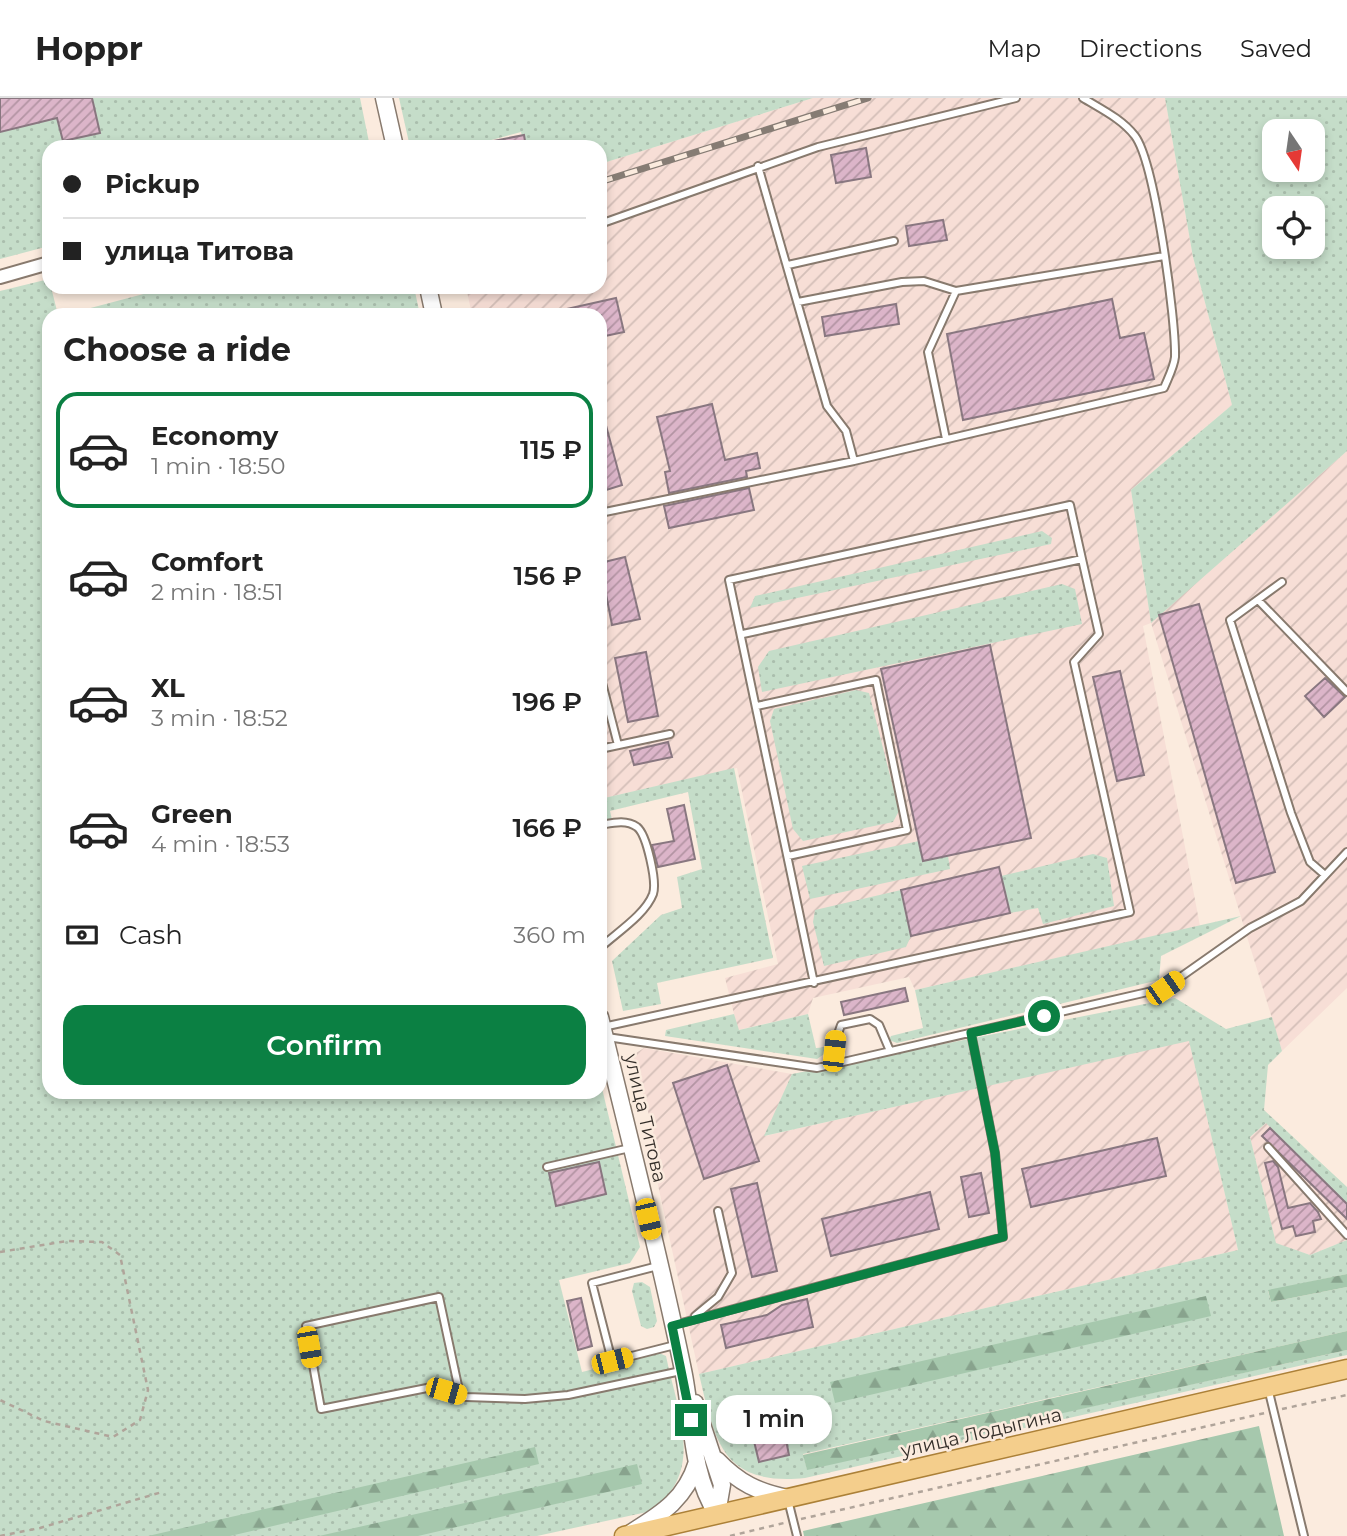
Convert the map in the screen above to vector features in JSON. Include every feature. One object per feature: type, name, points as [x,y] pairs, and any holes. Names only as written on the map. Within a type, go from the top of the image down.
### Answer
[{"type":"main road","points":[[384,98],[394,140]]},
{"type":"main road","name":"улица Титова","points":[[607,1044],[660,1266],[678,1324],[677,1345],[697,1462],[704,1489],[717,1514]]},
{"type":"main road","name":"улица Лодыгина","points":[[625,1536],[1347,1368]]},
{"type":"main road","points":[[683,1371],[716,1458],[722,1485],[717,1514]]},
{"type":"main road","points":[[716,1458],[744,1485],[788,1498]]},
{"type":"main road","points":[[625,1536],[665,1512],[681,1497],[692,1480],[697,1462]]},
{"type":"street","points":[[0,277],[42,266]]},
{"type":"lane","points":[[607,221],[818,147],[1016,98]]},
{"type":"lane","points":[[607,512],[854,461],[1164,388],[1175,359],[1164,256],[1150,174],[1136,138],[1124,125],[1083,98]]},
{"type":"lane","points":[[758,166],[827,406],[846,431],[854,461]]},
{"type":"lane","points":[[788,265],[894,241]]},
{"type":"lane","points":[[798,302],[902,282],[924,281],[956,291],[1164,256]]},
{"type":"lane","points":[[946,439],[928,352],[956,291]]},
{"type":"lane","points":[[607,1026],[814,983],[1130,912],[1074,662],[1099,634],[1070,505],[729,580],[743,634],[814,983]]},
{"type":"lane","points":[[743,634],[1082,559]]},
{"type":"lane","points":[[1282,582],[1230,620],[1291,813],[1310,862],[1325,875]]},
{"type":"lane","points":[[1258,600],[1347,692]]},
{"type":"lane","points":[[757,706],[876,680],[907,830],[788,856]]},
{"type":"lane","points":[[607,702],[618,745]]},
{"type":"lane","points":[[607,747],[670,734]]},
{"type":"lane","points":[[607,824],[623,822],[636,827],[643,835],[654,879],[653,893],[646,905],[607,941]]},
{"type":"lane","points":[[607,1028],[817,1068],[1165,988],[1250,928],[1301,901],[1347,852]]},
{"type":"lane","points":[[827,1066],[841,1025],[870,1019],[879,1024],[890,1051]]},
{"type":"lane","points":[[678,1324],[1003,1237],[995,1153],[971,1033]]},
{"type":"lane","points":[[1268,1147],[1347,1235]]},
{"type":"lane","points":[[547,1167],[631,1148]]},
{"type":"lane","points":[[678,1324],[700,1313],[718,1297],[732,1273],[718,1211]]},
{"type":"lane","points":[[660,1266],[592,1283],[612,1361],[677,1345]]},
{"type":"lane","points":[[460,1395],[439,1297],[306,1326],[321,1409],[432,1387],[460,1395],[525,1399],[568,1395],[683,1371]]},
{"type":"lane","points":[[1268,1386],[1304,1536]]},
{"type":"lane","points":[[788,1498],[797,1536]]},
{"type":"path","points":[[0,1252],[67,1241],[102,1242],[120,1255],[148,1390],[140,1420],[113,1437],[44,1420],[0,1400]]},
{"type":"path","points":[[730,1536],[1347,1395]]},
{"type":"path","points":[[0,1536],[40,1528],[162,1492]]},
{"type":"shaded area","points":[[813,98],[1165,98],[1193,257],[1232,405],[1131,490],[1151,622],[1347,451],[1347,988],[1282,1051],[1151,623],[1143,626],[1200,926],[915,990],[909,977],[813,998],[808,1014],[738,1030],[725,978],[778,964],[737,768],[607,797],[607,308],[470,308],[468,294],[607,294],[607,162]]},
{"type":"shaded area","points":[[1189,1040],[1238,1250],[699,1374],[656,1176],[653,1130],[633,1055],[644,1048],[792,1074],[765,1136]]},
{"type":"shaded area","points":[[1267,1122],[1347,1204],[1347,1240],[1310,1255],[1276,1244],[1250,1137]]},
{"type":"green space","points":[[0,98],[360,98],[369,140],[42,140],[42,248],[0,259]]},
{"type":"green space","points":[[399,98],[813,98],[607,162],[607,140],[523,140],[521,132],[491,140],[408,140]]},
{"type":"green space","points":[[1165,98],[1347,98],[1347,451],[1151,623],[1131,490],[1232,405],[1193,257]]},
{"type":"green space","points":[[42,281],[42,294],[53,294],[56,308],[42,308],[42,1099],[605,1099],[640,1247],[630,1263],[559,1280],[582,1372],[659,1353],[666,1356],[681,1420],[683,1461],[677,1480],[666,1497],[647,1512],[537,1536],[0,1536],[0,291]]},
{"type":"green space","points":[[144,294],[416,294],[418,308],[90,308]]},
{"type":"green space","points":[[1042,531],[1052,538],[1051,544],[750,608],[755,596]]},
{"type":"green space","points":[[1062,584],[1075,589],[1082,624],[762,692],[758,667],[769,651]]},
{"type":"green space","points":[[856,690],[869,693],[899,811],[893,822],[803,841],[793,829],[770,721],[774,709]]},
{"type":"green space","points":[[734,768],[773,958],[657,983],[661,1004],[623,1011],[612,961],[661,915],[682,908],[677,877],[702,869],[688,792],[610,811],[612,820],[607,821],[607,797]]},
{"type":"green space","points":[[919,841],[923,861],[948,856],[950,869],[810,899],[802,866]]},
{"type":"green space","points":[[1093,854],[1107,858],[1114,906],[1043,924],[1038,908],[1010,913],[1001,876]]},
{"type":"green space","points":[[901,890],[911,936],[906,947],[824,966],[813,922],[815,910]]},
{"type":"green space","points":[[1241,916],[1161,956],[1159,980],[897,1043],[889,1040],[891,1036],[923,1028],[915,990]]},
{"type":"green space","points":[[1175,998],[1226,1029],[1272,1017],[1282,1051],[1268,1065],[1264,1110],[1347,1187],[1347,1204],[1266,1123],[1250,1137],[1276,1243],[1310,1255],[1347,1240],[1347,1274],[1268,1291],[1271,1302],[1347,1287],[1347,1331],[803,1454],[807,1469],[1347,1350],[1347,1355],[805,1478],[777,1479],[756,1475],[739,1467],[718,1439],[699,1374],[1238,1250],[1189,1041],[764,1136],[792,1074]]},
{"type":"green space","points":[[734,1014],[739,1030],[808,1014],[816,1048],[828,1047],[827,1052],[817,1059],[665,1036],[666,1030]]},
{"type":"green space","points":[[1347,1274],[1347,1287],[1271,1302],[1268,1290]]},
{"type":"green space","points":[[642,1282],[650,1287],[657,1321],[654,1327],[647,1329],[641,1326],[632,1291],[634,1283]]},
{"type":"green space","points":[[1206,1296],[1211,1316],[835,1403],[830,1382]]},
{"type":"green space","points":[[1347,1331],[1347,1350],[807,1470],[803,1455]]},
{"type":"green space","points":[[1259,1426],[1284,1536],[804,1536],[803,1531]]},
{"type":"green space","points":[[535,1447],[539,1464],[230,1536],[148,1536]]},
{"type":"green space","points":[[637,1464],[642,1484],[418,1536],[319,1536]]},
{"type":"building","points":[[0,98],[92,98],[100,133],[63,140],[57,118],[0,132]]},
{"type":"building","points":[[524,135],[525,140],[498,140]]},
{"type":"building","points":[[866,148],[871,177],[836,183],[831,155]]},
{"type":"building","points":[[943,220],[947,240],[909,246],[906,226]]},
{"type":"building","points":[[616,298],[624,332],[607,336],[607,308],[571,308]]},
{"type":"building","points":[[1112,299],[1120,338],[1144,333],[1154,379],[963,420],[947,334]]},
{"type":"building","points":[[896,304],[899,324],[825,336],[822,317]]},
{"type":"building","points":[[712,404],[725,460],[757,453],[760,468],[746,471],[747,477],[669,493],[665,472],[670,471],[657,417]]},
{"type":"building","points":[[607,429],[622,485],[607,490]]},
{"type":"building","points":[[749,488],[754,510],[669,528],[664,506]]},
{"type":"building","points":[[625,557],[640,619],[612,625],[607,599],[607,561]]},
{"type":"building","points":[[1199,604],[1275,872],[1236,883],[1159,615]]},
{"type":"building","points":[[990,645],[1031,838],[923,861],[881,669]]},
{"type":"building","points":[[646,652],[658,716],[628,722],[615,658]]},
{"type":"building","points":[[1120,671],[1144,775],[1117,781],[1093,677]]},
{"type":"building","points":[[1325,678],[1345,697],[1324,717],[1305,696]]},
{"type":"building","points":[[668,742],[672,757],[634,765],[630,751]]},
{"type":"building","points":[[684,805],[695,859],[658,867],[652,845],[674,841],[667,809]]},
{"type":"building","points":[[999,867],[1010,913],[911,936],[901,890]]},
{"type":"building","points":[[905,988],[908,1001],[844,1015],[841,1002]]},
{"type":"building","points":[[727,1065],[759,1161],[704,1179],[673,1083]]},
{"type":"building","points":[[1270,1128],[1347,1204],[1347,1219],[1262,1136]]},
{"type":"building","points":[[1157,1138],[1166,1176],[1031,1207],[1022,1169]]},
{"type":"building","points":[[1273,1161],[1278,1167],[1288,1208],[1310,1203],[1318,1212],[1321,1219],[1313,1221],[1315,1232],[1296,1236],[1293,1226],[1282,1229],[1265,1163]]},
{"type":"building","points":[[599,1162],[606,1194],[556,1206],[549,1173]]},
{"type":"building","points":[[981,1173],[989,1213],[969,1217],[961,1177]]},
{"type":"building","points":[[757,1183],[777,1271],[752,1277],[731,1189]]},
{"type":"building","points":[[930,1192],[939,1229],[831,1256],[822,1219]]},
{"type":"building","points":[[581,1298],[592,1346],[578,1350],[567,1301]]},
{"type":"building","points":[[807,1299],[813,1327],[726,1348],[721,1325],[767,1315],[782,1305]]},
{"type":"building","points":[[784,1430],[789,1455],[759,1462],[753,1437]]},
{"type":"railway","points":[[607,180],[868,98]]},
{"type":"route","points":[[691,1420],[672,1326],[1003,1237],[995,1153],[971,1033],[1044,1016]]}]
